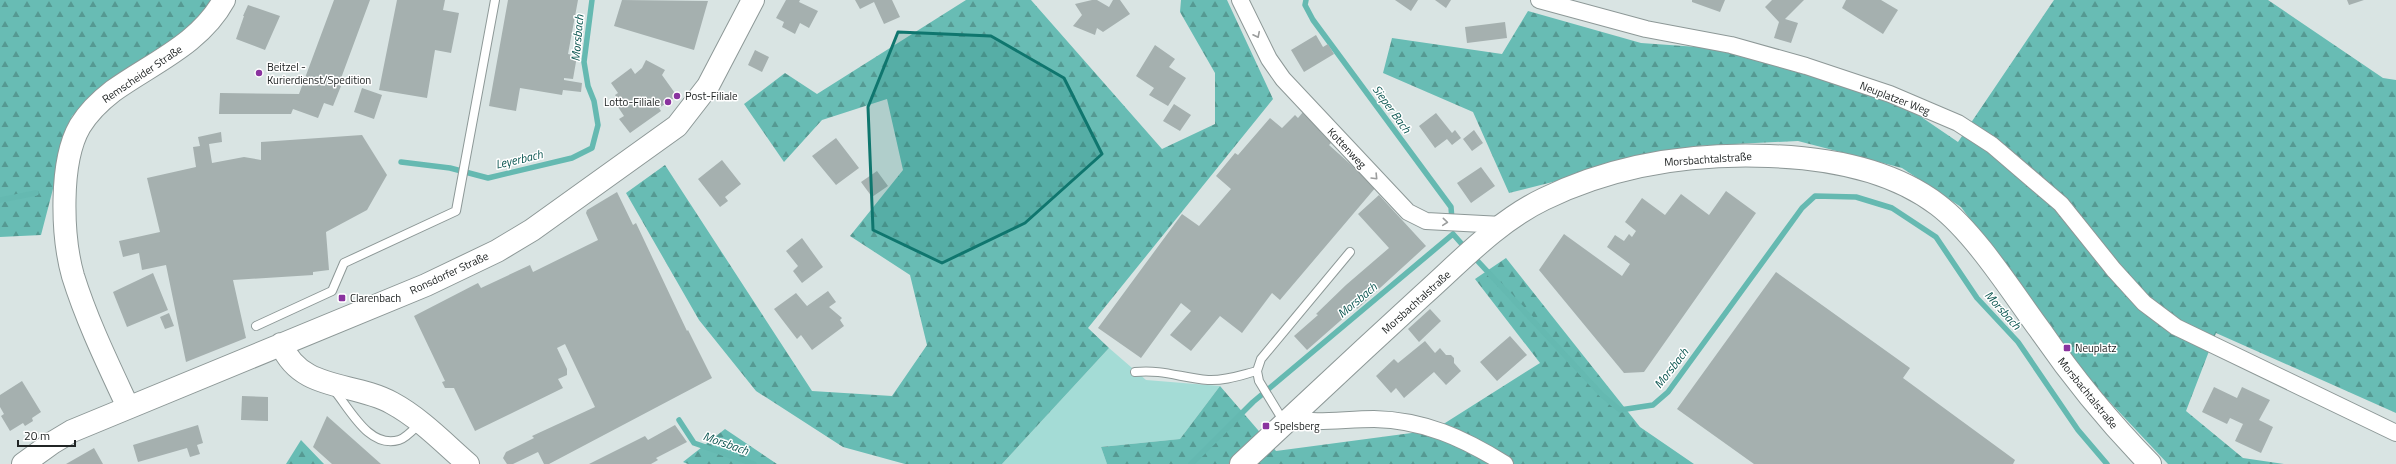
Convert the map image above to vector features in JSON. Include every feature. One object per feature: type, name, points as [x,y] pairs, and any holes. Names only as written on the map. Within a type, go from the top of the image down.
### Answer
[{"type":"main road","name":"Remscheider Straße","points":[[128,407],[90,324],[73,274],[66,226],[67,176],[71,153],[80,127],[98,104],[131,79],[183,46],[217,13],[224,0]]},
{"type":"main road","name":"Ronsdorfer Straße","points":[[23,464],[52,443],[72,431],[433,282],[497,251],[618,169],[677,126],[696,103],[716,73],[752,0]]},
{"type":"main road","name":"Morsbachtalstraße","points":[[1240,464],[1457,264],[1509,219],[1544,199],[1583,182],[1633,167],[1673,160],[1716,156],[1800,157],[1836,163],[1897,181],[1940,206],[1959,225],[1996,269],[2095,404],[2150,464]]},
{"type":"main road","points":[[281,344],[286,357],[297,369],[314,379],[364,391],[391,402],[421,422],[468,464]]},
{"type":"street","name":"Kottenweg","points":[[1240,0],[1269,59],[1283,79],[1408,212],[1426,221],[1509,219]]},
{"type":"street","name":"Neuplatzer Weg","points":[[1539,0],[1646,29],[1731,46],[1806,66],[1890,94],[1958,123],[1992,145],[2060,204],[2114,270],[2144,303],[2176,326],[2396,433]]},
{"type":"street","points":[[1287,421],[1310,422],[1372,419],[1418,423],[1442,431],[1505,464]]},
{"type":"lane","points":[[256,326],[332,291],[344,263],[456,211],[468,155],[494,0]]},
{"type":"lane","points":[[1287,421],[1272,403],[1259,382],[1257,371],[1261,359],[1350,252]]},
{"type":"lane","points":[[1135,372],[1167,372],[1208,380],[1222,379],[1257,371]]},
{"type":"lane","points":[[329,383],[370,434],[384,442],[400,440],[421,422]]},
{"type":"highlighted area","points":[[898,32],[991,36],[1064,78],[1102,154],[1025,223],[942,263],[873,230],[868,107]]},
{"type":"shaded area","points":[[1109,348],[1146,380],[1220,386],[1180,439],[1101,447],[1107,464],[1002,464]]},
{"type":"green space","points":[[0,0],[216,0],[192,32],[72,116],[41,235],[0,237]]},
{"type":"green space","points":[[966,0],[1031,0],[1162,149],[1215,124],[1215,73],[1180,12],[1181,0],[1227,0],[1273,99],[1088,328],[1109,348],[1002,464],[905,464],[843,447],[756,391],[699,320],[626,193],[665,165],[812,391],[892,396],[927,345],[910,275],[850,236],[903,170],[887,99],[822,120],[784,162],[744,104],[785,73],[817,94]]},
{"type":"green space","points":[[2054,0],[2268,0],[2383,78],[2396,80],[2396,413],[2216,333],[2186,411],[2243,458],[2284,464],[2168,464],[2091,382],[1961,207],[1902,168],[1798,141],[1695,146],[1509,193],[1473,112],[1383,73],[1392,38],[1502,54],[1528,11],[1641,43],[1726,49],[1886,93],[1958,142]]},
{"type":"green space","points":[[1506,258],[1640,427],[1694,464],[1107,464],[1101,447],[1180,439],[1220,386],[1276,451],[1434,430],[1540,363],[1475,279]]},
{"type":"green space","points":[[725,429],[777,464],[688,464],[683,462]]},
{"type":"green space","points":[[301,440],[324,464],[286,464]]},
{"type":"building","points":[[334,0],[370,0],[340,81],[333,78],[332,83],[341,86],[333,106],[324,103],[318,118],[293,109],[291,114],[219,114],[220,93],[299,94]]},
{"type":"building","points":[[397,0],[445,0],[443,10],[459,13],[451,53],[435,50],[427,98],[379,90]]},
{"type":"building","points":[[508,0],[578,0],[568,54],[577,56],[573,79],[564,78],[564,80],[582,83],[581,92],[563,90],[562,95],[520,88],[516,111],[489,106]]},
{"type":"building","points":[[622,0],[708,1],[694,50],[614,26]]},
{"type":"building","points":[[786,0],[800,0],[799,2],[818,11],[809,28],[800,23],[795,34],[782,27],[784,22],[776,18]]},
{"type":"building","points":[[855,0],[892,0],[900,17],[884,24],[874,2],[860,9]]},
{"type":"building","points":[[1097,0],[1109,7],[1113,0],[1120,0],[1130,14],[1103,32],[1097,28],[1095,35],[1073,26],[1082,15],[1075,4]]},
{"type":"building","points":[[1395,0],[1418,0],[1411,11]]},
{"type":"building","points":[[1435,0],[1451,0],[1446,8]]},
{"type":"building","points":[[1692,0],[1725,0],[1720,12],[1692,2]]},
{"type":"building","points":[[1772,0],[1804,0],[1785,19],[1798,23],[1791,43],[1774,38],[1779,22],[1765,7]]},
{"type":"building","points":[[1846,0],[1881,0],[1898,10],[1883,34],[1842,8]]},
{"type":"building","points":[[2347,0],[2364,0],[2349,5]]},
{"type":"building","points":[[248,5],[280,16],[265,50],[236,39]]},
{"type":"building","points":[[1505,22],[1507,38],[1467,43],[1465,27]]},
{"type":"building","points":[[1316,35],[1323,47],[1328,44],[1334,54],[1304,72],[1291,50]]},
{"type":"building","points":[[1155,45],[1175,59],[1169,67],[1186,78],[1168,106],[1149,95],[1154,88],[1136,76]]},
{"type":"building","points":[[755,50],[769,57],[762,72],[748,65]]},
{"type":"building","points":[[646,60],[665,70],[662,75],[677,96],[659,108],[661,111],[630,133],[619,119],[624,116],[618,107],[621,104],[615,95],[618,93],[611,83],[631,68],[635,74],[642,68]]},
{"type":"building","points":[[362,88],[382,95],[374,119],[354,112]]},
{"type":"building","points":[[1174,104],[1191,115],[1180,131],[1163,121]]},
{"type":"building","points":[[1303,112],[1332,142],[1329,145],[1376,187],[1280,300],[1272,293],[1242,333],[1220,316],[1191,351],[1170,335],[1191,311],[1181,303],[1141,358],[1098,328],[1182,214],[1199,226],[1231,189],[1216,176],[1235,153],[1238,155],[1270,118],[1282,128],[1295,115],[1298,118]]},
{"type":"building","points":[[1436,113],[1452,133],[1455,130],[1461,138],[1452,145],[1447,139],[1435,148],[1419,126]]},
{"type":"building","points":[[1474,130],[1483,143],[1472,151],[1463,139]]},
{"type":"building","points":[[221,132],[222,142],[209,144],[212,163],[244,157],[261,160],[261,142],[362,135],[387,175],[367,210],[326,232],[329,270],[313,272],[313,275],[233,280],[246,338],[186,362],[166,265],[142,270],[139,253],[123,257],[119,241],[160,232],[147,178],[196,167],[193,147],[200,146],[198,137]]},
{"type":"building","points":[[836,138],[859,168],[836,185],[812,156]]},
{"type":"building","points":[[722,160],[741,184],[725,197],[728,201],[720,207],[698,179]]},
{"type":"building","points":[[1481,167],[1495,186],[1471,203],[1457,183]]},
{"type":"building","points":[[877,171],[888,186],[872,197],[861,182]]},
{"type":"building","points":[[1726,191],[1756,213],[1644,372],[1624,373],[1539,270],[1564,234],[1622,276],[1630,264],[1607,247],[1615,235],[1624,241],[1629,234],[1632,237],[1636,231],[1625,222],[1642,198],[1665,215],[1681,194],[1709,215]]},
{"type":"building","points":[[617,192],[633,225],[636,223],[687,331],[688,330],[712,378],[549,464],[544,464],[538,452],[513,464],[507,464],[503,458],[506,452],[534,438],[532,436],[595,407],[565,344],[557,348],[567,369],[567,375],[558,379],[563,388],[475,431],[454,388],[445,388],[442,382],[445,381],[414,316],[478,283],[481,288],[530,265],[533,272],[598,240],[586,213],[587,210]]},
{"type":"building","points":[[1379,195],[1426,246],[1357,309],[1356,307],[1307,350],[1294,336],[1318,315],[1316,314],[1346,285],[1389,248],[1358,214]]},
{"type":"building","points":[[802,238],[823,267],[802,283],[793,271],[798,266],[786,251]]},
{"type":"building","points":[[1776,272],[1910,368],[1903,378],[2015,460],[2013,464],[1754,464],[1677,409]]},
{"type":"building","points":[[153,273],[168,310],[127,327],[113,292]]},
{"type":"building","points":[[828,291],[836,302],[829,307],[842,318],[840,320],[844,326],[812,350],[801,335],[797,339],[774,309],[796,293],[807,306]]},
{"type":"building","points":[[1430,309],[1441,321],[1419,342],[1408,329]]},
{"type":"building","points":[[169,313],[174,326],[165,329],[160,317]]},
{"type":"building","points":[[1510,336],[1527,355],[1497,381],[1480,362]]},
{"type":"building","points":[[1425,341],[1435,353],[1440,348],[1446,355],[1451,355],[1454,358],[1454,363],[1461,371],[1446,385],[1434,372],[1404,398],[1396,388],[1391,393],[1376,376],[1394,359],[1398,363]]},
{"type":"building","points":[[22,381],[41,412],[32,418],[33,421],[25,426],[23,423],[10,431],[1,416],[4,414],[0,407],[0,395]]},
{"type":"building","points":[[2214,387],[2237,398],[2242,387],[2270,400],[2259,420],[2273,427],[2261,453],[2235,441],[2243,424],[2230,418],[2227,424],[2202,412]]},
{"type":"building","points":[[242,396],[268,397],[268,421],[241,420]]},
{"type":"building","points":[[327,416],[381,464],[332,464],[313,447]]},
{"type":"building","points":[[198,425],[203,443],[197,445],[200,454],[190,457],[187,448],[138,462],[133,445]]},
{"type":"building","points":[[675,425],[687,442],[656,458],[658,460],[651,464],[589,464],[645,436],[648,440]]},
{"type":"building","points":[[94,448],[103,464],[66,464]]},
{"type":"waterway","name":"Leyerbach","points":[[401,162],[450,168],[488,178],[572,158],[592,148],[598,125],[594,101],[588,86],[584,62],[592,0]]},
{"type":"waterway","name":"Sieper Bach","points":[[1306,0],[1305,5],[1313,20],[1451,207],[1452,220]]},
{"type":"waterway","name":"Leyerbach","points":[[0,200],[36,193]]},
{"type":"waterway","name":"Morsbach","points":[[1473,256],[1602,395],[1620,410],[1653,405],[1668,392],[1802,208],[1815,196],[1856,197],[1892,208],[1936,237],[1977,298],[2018,342],[2078,430],[2107,464]]},
{"type":"waterway","name":"Morsbach","points":[[1191,464],[1253,402],[1453,234],[1467,250]]},
{"type":"waterway","name":"Morsbach","points":[[679,420],[694,443],[754,464]]},
{"type":"place","name":"Beitzel - Kurierdienst/Spedition","points":[[259,73]]},
{"type":"place","name":"Post-Filiale","points":[[677,96]]},
{"type":"place","name":"Lotto-Filiale","points":[[668,102]]},
{"type":"place","name":"Clarenbach","points":[[342,298]]},
{"type":"place","name":"Neuplatz","points":[[2067,348]]},
{"type":"place","name":"Spelsberg","points":[[1266,426]]}]
